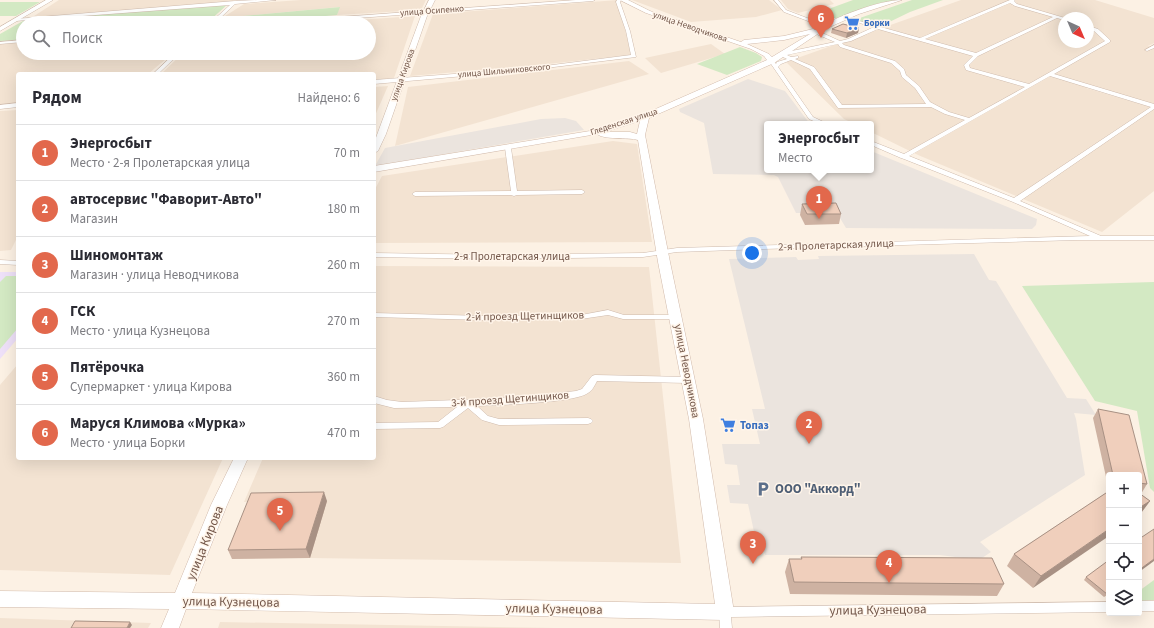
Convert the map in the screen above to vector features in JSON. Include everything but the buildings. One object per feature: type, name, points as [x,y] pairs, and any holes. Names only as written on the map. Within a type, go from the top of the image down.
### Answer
[{"type":"main road","name":"улица Неводчикова","points":[[623,0],[648,12],[762,52],[767,55],[773,65]]},
{"type":"main road","name":"Гледенская улица","points":[[376,169],[508,148],[591,133],[645,117],[773,65],[783,54],[822,29],[846,18],[899,0]]},
{"type":"main road","points":[[735,42],[754,42],[784,38],[822,29]]},
{"type":"main road","name":"улица Неводчикова","points":[[645,117],[641,138],[696,419],[726,620]]},
{"type":"main road","points":[[591,133],[630,135],[641,138]]},
{"type":"main road","name":"улица Кирова","points":[[170,628],[219,505],[240,460]]},
{"type":"main road","name":"улица Кузнецова","points":[[0,599],[182,601],[726,620]]},
{"type":"street","points":[[22,16],[50,0]]},
{"type":"street","points":[[62,16],[236,1],[274,0]]},
{"type":"street","name":"улица Кирова","points":[[376,146],[382,134],[400,80],[426,12],[432,0]]},
{"type":"street","name":"улица Осипенко","points":[[369,16],[593,0]]},
{"type":"street","name":"улица Шильниковского","points":[[376,82],[521,70],[634,56],[628,31],[618,2],[619,0]]},
{"type":"street","points":[[776,0],[784,11],[822,29],[838,41],[842,46],[893,62],[902,70],[904,76],[917,87],[928,103],[946,113],[970,120]]},
{"type":"street","points":[[921,38],[1012,0],[1016,5],[1056,17]]},
{"type":"street","points":[[220,16],[236,1]]},
{"type":"street","points":[[1029,86],[968,69],[966,66],[976,55],[1056,17]]},
{"type":"street","points":[[846,18],[921,38],[976,55]]},
{"type":"street","points":[[0,29],[15,20]]},
{"type":"street","points":[[783,54],[838,41],[849,40],[878,27]]},
{"type":"street","points":[[903,157],[1051,75],[1108,41],[1094,29]]},
{"type":"street","points":[[818,121],[811,118],[773,65],[838,41]]},
{"type":"street","points":[[0,43],[16,42]]},
{"type":"street","points":[[1147,50],[1154,46]]},
{"type":"street","points":[[783,54],[812,68],[840,107],[931,105]]},
{"type":"street","points":[[157,72],[170,60]]},
{"type":"street","points":[[1051,75],[1154,106]]},
{"type":"street","points":[[0,107],[16,106]]},
{"type":"street","points":[[1016,201],[1154,106]]},
{"type":"street","points":[[874,144],[1016,201],[1100,238]]},
{"type":"street","points":[[508,148],[514,194]]},
{"type":"street","points":[[415,194],[582,192]]},
{"type":"street","name":"2-я Пролетарская улица","points":[[376,255],[506,257],[643,255],[662,251],[803,246],[1100,238],[1154,238]]},
{"type":"street","points":[[8,263],[16,257]]},
{"type":"street","points":[[0,262],[16,263]]},
{"type":"street","name":"2-й проезд Щетинщиков","points":[[376,314],[484,318],[581,317],[608,312],[623,317],[676,317]]},
{"type":"street","name":"3-й проезд Щетинщиков","points":[[376,400],[387,403],[405,404],[468,403],[577,394],[585,391],[595,378],[688,380]]},
{"type":"street","points":[[376,426],[440,425],[468,403],[485,418],[500,422],[588,421]]},
{"type":"street","points":[[1142,606],[1154,606]]},
{"type":"street","name":"улица Кузнецова","points":[[726,620],[1106,607]]},
{"type":"shaded area","points":[[59,0],[234,0],[232,2],[56,16],[34,16]]},
{"type":"shaded area","points":[[301,0],[426,0],[421,10],[337,15],[339,7],[243,16],[225,16],[244,4]]},
{"type":"shaded area","points":[[618,0],[631,55],[529,66],[410,76],[433,14]]},
{"type":"shaded area","points":[[632,0],[769,0],[782,10],[756,17],[691,22]]},
{"type":"shaded area","points":[[781,0],[830,0],[834,4],[798,13],[788,9]]},
{"type":"shaded area","points":[[961,0],[1095,0],[1154,18],[1154,43],[1148,46],[1154,48],[1154,104],[1091,85],[1086,88],[1154,108],[1154,191],[1102,232],[918,155],[874,133],[874,121],[848,121],[844,119],[786,62]]},
{"type":"shaded area","points":[[415,16],[394,78],[376,80],[376,72],[163,72],[176,60],[376,60],[376,19]]},
{"type":"shaded area","points":[[16,43],[16,60],[165,60],[150,72],[16,72],[16,105],[0,107],[0,44]]},
{"type":"shaded area","points":[[711,44],[725,54],[661,73],[645,58]]},
{"type":"shaded area","points":[[629,61],[649,74],[395,146],[408,87]]},
{"type":"shaded area","points":[[748,79],[785,91],[808,121],[764,121],[764,173],[874,173],[874,152],[1037,219],[1036,225],[1032,229],[846,228],[837,213],[796,213],[778,177],[774,175],[713,174],[704,123],[680,112],[679,109]]},
{"type":"shaded area","points":[[388,86],[376,113],[376,87]]},
{"type":"shaded area","points":[[16,110],[16,240],[11,250],[0,251],[0,111]]},
{"type":"shaded area","points":[[565,118],[576,121],[584,130],[376,166],[385,148],[541,119]]},
{"type":"shaded area","points":[[613,141],[637,144],[652,242],[376,243],[376,187],[382,176]]},
{"type":"shaded area","points":[[974,254],[989,280],[996,281],[1067,398],[1086,399],[1096,415],[1074,413],[1085,475],[980,542],[991,552],[979,560],[940,555],[765,555],[764,550],[758,550],[748,504],[730,503],[727,485],[740,485],[737,465],[725,464],[722,444],[760,444],[752,409],[765,409],[729,259],[796,257],[798,260],[819,259],[818,256]]},
{"type":"shaded area","points":[[376,266],[649,267],[681,563],[310,558],[326,501],[244,502],[262,460],[376,460]]},
{"type":"shaded area","points":[[0,272],[16,272],[16,340],[0,359]]},
{"type":"shaded area","points":[[16,366],[16,460],[222,460],[170,575],[0,570],[0,385]]},
{"type":"shaded area","points":[[0,618],[151,623],[148,628],[0,628]]},
{"type":"shaded area","points":[[220,622],[555,628],[218,628]]},
{"type":"green space","points":[[853,0],[899,0],[846,18],[832,18],[812,15]]},
{"type":"green space","points":[[912,0],[943,0],[910,12],[879,27],[854,20]]},
{"type":"green space","points":[[0,2],[40,2],[16,16],[0,16]]},
{"type":"green space","points":[[228,4],[215,16],[83,16]]},
{"type":"green space","points":[[340,7],[337,15],[243,16]]},
{"type":"green space","points":[[16,25],[16,40],[0,41],[0,34]]},
{"type":"green space","points":[[740,47],[762,57],[761,61],[727,75],[697,64]]},
{"type":"green space","points":[[6,276],[16,276],[16,330],[0,349],[0,282]]},
{"type":"green space","points":[[1154,282],[1154,492],[1150,488],[1137,411],[1095,401],[1022,286]]},
{"type":"green space","points":[[1154,580],[1154,600],[1142,601],[1142,589]]},
{"type":"place","name":"Борки","points":[[852,23]]},
{"type":"place","name":"Маруся Климова «Мурка»","points":[[821,38]]},
{"type":"place","name":"Энергосбыт","points":[[819,219]]},
{"type":"place","name":"Топаз","points":[[728,425]]},
{"type":"place","name":"автосервис \"Фаворит-Авто\"","points":[[809,444]]},
{"type":"place","name":"ООО \"Аккорд\"","points":[[763,489]]},
{"type":"place","name":"Пятёрочка","points":[[280,531]]},
{"type":"place","name":"Шиномонтаж","points":[[753,564]]},
{"type":"place","name":"ГСК","points":[[889,583]]}]
